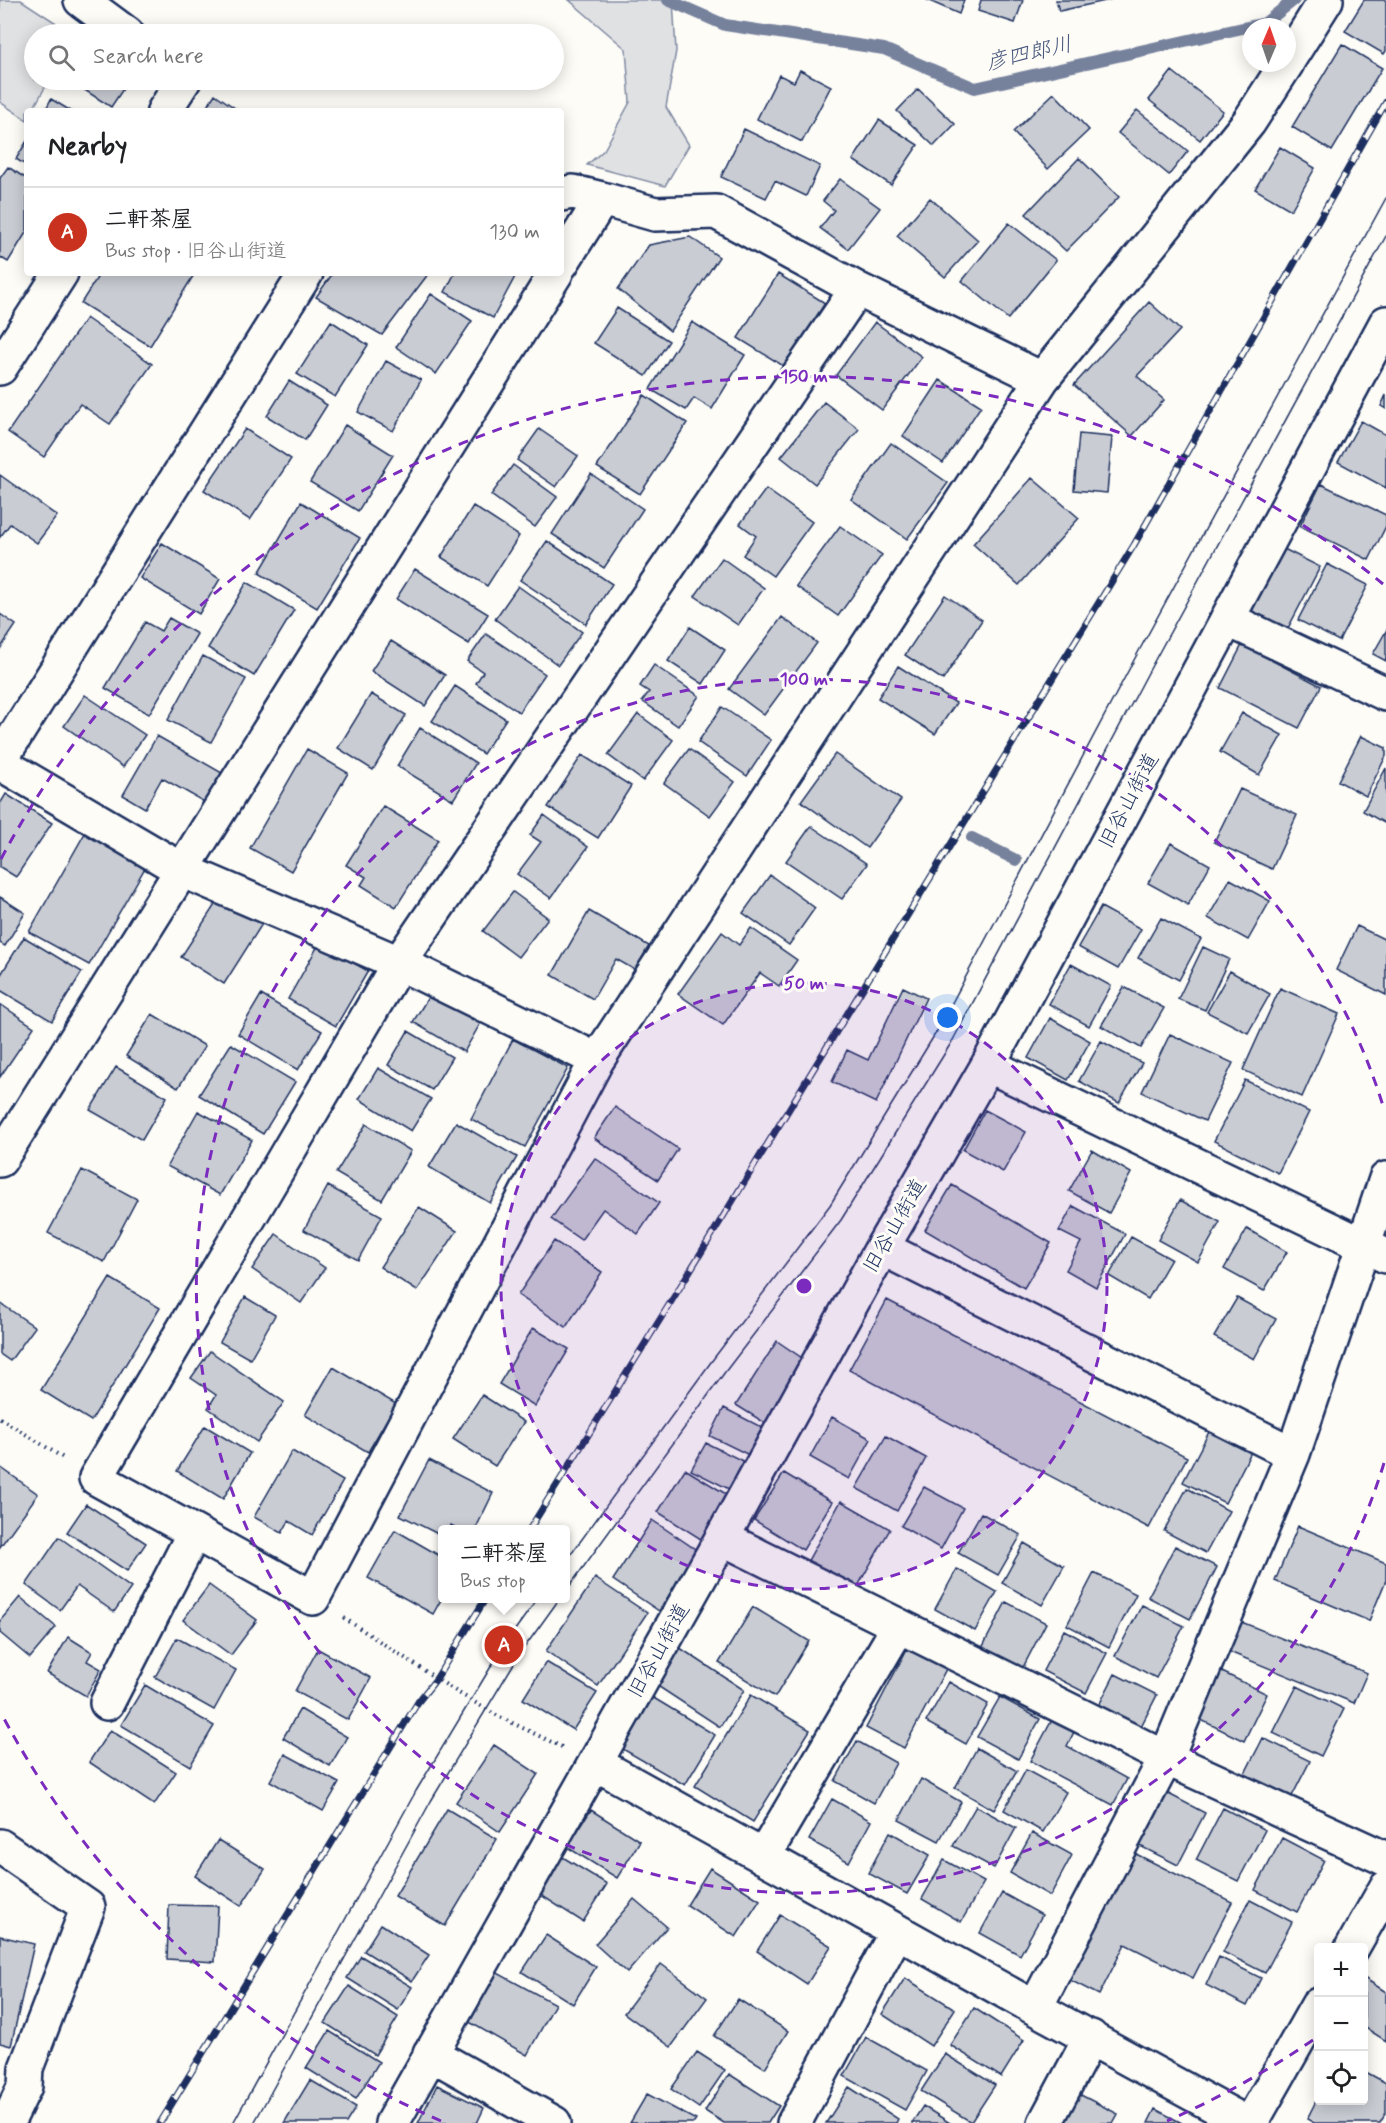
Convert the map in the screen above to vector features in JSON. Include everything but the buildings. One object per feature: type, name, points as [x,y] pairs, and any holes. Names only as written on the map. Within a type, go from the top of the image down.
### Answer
[{"type":"street","points":[[81,0],[113,24]]},
{"type":"street","points":[[1296,48],[1326,0]]},
{"type":"street","points":[[857,288],[399,963],[96,1478],[313,1598],[597,1060],[1042,379],[1249,122],[1281,72]]},
{"type":"street","points":[[166,108],[178,90]]},
{"type":"street","points":[[564,194],[573,192],[655,214],[716,212],[857,288],[1042,379]]},
{"type":"street","points":[[564,259],[602,199]]},
{"type":"street","points":[[0,368],[59,276]]},
{"type":"street","points":[[304,276],[0,762],[182,870],[399,963],[597,1060]]},
{"type":"street","points":[[0,1160],[554,276]]},
{"type":"street","name":"旧谷山街道","points":[[392,2123],[722,1538],[882,1248],[988,1065],[1386,323]]},
{"type":"street","points":[[1227,619],[1386,694]]},
{"type":"street","points":[[988,1065],[1375,1250]]},
{"type":"street","points":[[1035,2008],[1166,1758],[1375,1250],[1386,1179]]},
{"type":"street","points":[[882,1248],[1293,1454]]},
{"type":"street","points":[[107,1703],[194,1533]]},
{"type":"street","points":[[722,1538],[1166,1758],[1386,1859]]},
{"type":"street","points":[[763,1857],[899,1626]]},
{"type":"street","points":[[595,1763],[1035,2008],[1249,2123],[1314,2012]]},
{"type":"street","points":[[0,1846],[87,1906],[26,2068],[25,2085],[7,2123]]},
{"type":"street","points":[[1354,1943],[1386,1888]]},
{"type":"street","points":[[794,2123],[897,1931]]},
{"type":"street","points":[[1045,2123],[1091,2037]]},
{"type":"street","points":[[430,2053],[554,2123]]},
{"type":"path","points":[[0,1418],[96,1478]]},
{"type":"path","points":[[313,1598],[436,1679],[488,1710],[595,1763]]},
{"type":"shaded area","points":[[0,0],[21,0],[58,24],[24,24],[24,90],[44,90],[34,108],[24,108],[24,118],[0,102]]},
{"type":"shaded area","points":[[569,0],[673,0],[676,51],[666,107],[689,145],[665,186],[587,165],[604,150],[630,102],[626,49]]},
{"type":"waterway","name":"彦四郎川","points":[[668,0],[725,25],[884,49],[975,88],[1265,23],[1294,0]]},
{"type":"waterway","points":[[972,838],[1016,860]]},
{"type":"tram line","points":[[570,1556],[711,1362],[830,1205],[937,1031],[1134,660],[1386,198]]},
{"type":"tram line","points":[[570,1585],[725,1372],[841,1220],[953,1040],[1150,669],[1386,236]]},
{"type":"tram line","points":[[233,2123],[416,1791],[504,1645],[534,1603]]},
{"type":"tram line","points":[[254,2123],[431,1801],[519,1655],[556,1603]]},
{"type":"railway","points":[[532,1525],[1134,545],[1386,102]]},
{"type":"railway","points":[[160,2123],[418,1702],[436,1679],[483,1603]]},
{"type":"place","name":"二軒茶屋","points":[[504,1645]]}]
